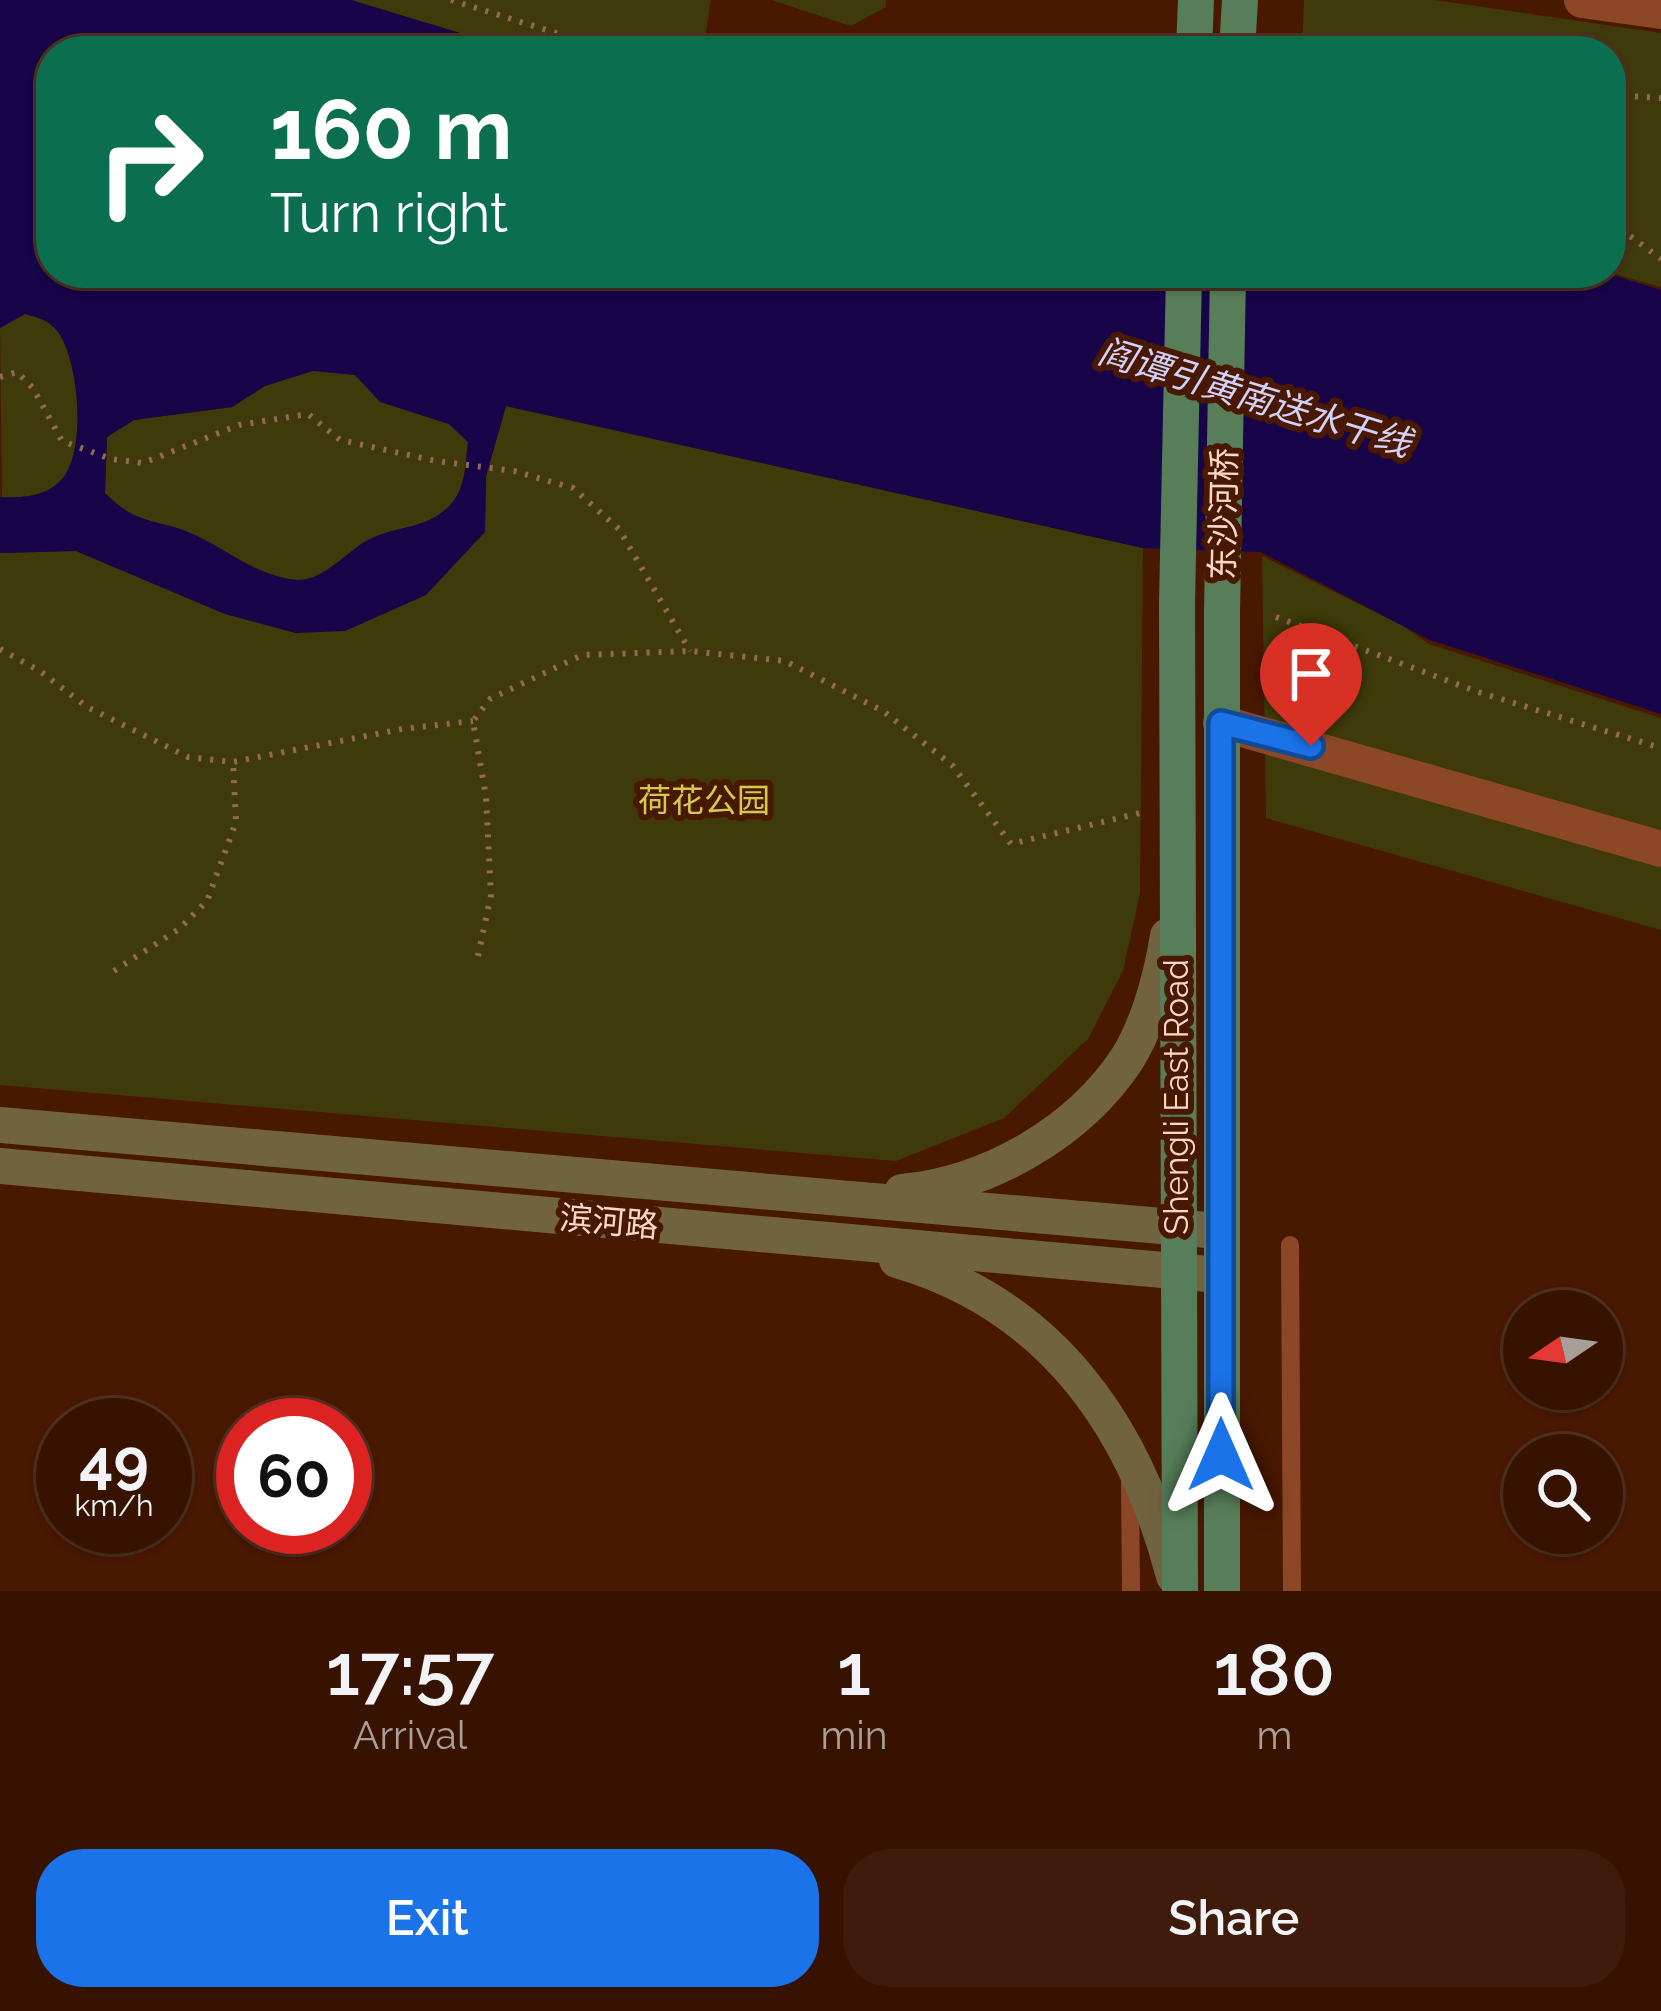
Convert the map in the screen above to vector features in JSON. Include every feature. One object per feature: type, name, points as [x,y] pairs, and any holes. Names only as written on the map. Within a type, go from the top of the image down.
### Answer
[{"type":"main road","points":[[1195,36],[1196,0]]},
{"type":"main road","points":[[1238,36],[1240,0]]},
{"type":"main road","name":"东沙河桥","points":[[1177,603],[1184,288]]},
{"type":"main road","name":"东沙河桥","points":[[1222,612],[1228,288]]},
{"type":"main road","name":"Shengli East Road","points":[[1177,603],[1179,1591]]},
{"type":"main road","name":"Shengli East Road","points":[[1222,612],[1222,1591]]},
{"type":"main road","points":[[836,1199],[930,1190],[974,1178],[1017,1159],[1076,1115],[1126,1059],[1160,986],[1177,891]]},
{"type":"main road","name":"滨河路","points":[[0,1125],[1219,1231]]},
{"type":"main road","name":"滨河路","points":[[0,1166],[1219,1275]]},
{"type":"main road","points":[[830,1241],[919,1267],[980,1293],[1046,1340],[1096,1397],[1130,1458],[1164,1538],[1179,1591]]},
{"type":"street","points":[[1582,0],[1661,11]]},
{"type":"street","points":[[1221,723],[1661,849]]},
{"type":"lane","points":[[1290,1245],[1292,1591]]},
{"type":"lane","points":[[1130,1458],[1131,1591]]},
{"type":"path","points":[[451,0],[566,36]]},
{"type":"path","points":[[1626,96],[1661,98]]},
{"type":"path","points":[[1626,233],[1661,259]]},
{"type":"path","points":[[0,377],[16,372],[33,388],[62,441],[112,459],[143,463],[239,425],[308,414],[340,440],[514,471],[572,488],[619,529],[690,651]]},
{"type":"path","points":[[1276,617],[1478,692],[1661,748]]},
{"type":"path","points":[[0,649],[40,671],[87,707],[188,757],[233,762],[402,729],[473,721],[490,699],[582,655],[690,651],[784,662],[883,711],[952,765],[1011,844],[1140,813]]},
{"type":"path","points":[[473,721],[486,797],[491,895],[478,956]]},
{"type":"path","points":[[114,970],[179,928],[206,901],[236,822],[233,762]]},
{"type":"green space","points":[[351,0],[711,0],[705,36],[470,36]]},
{"type":"green space","points":[[771,0],[886,0],[886,7],[851,26]]},
{"type":"green space","points":[[1304,0],[1435,0],[1661,33],[1661,287],[1626,277],[1626,36],[1303,36]]},
{"type":"green space","points":[[25,314],[51,324],[65,344],[75,383],[75,447],[64,478],[51,489],[2,498],[0,328]]},
{"type":"green space","points":[[313,370],[356,375],[381,402],[449,424],[468,442],[463,479],[452,503],[427,521],[368,540],[316,576],[297,580],[269,574],[195,535],[139,517],[105,493],[107,437],[134,420],[232,407],[265,386]]},
{"type":"green space","name":"荷花公园","points":[[506,406],[1143,548],[1140,893],[1123,971],[1088,1039],[1004,1118],[896,1161],[0,1085],[0,553],[76,551],[225,614],[296,633],[485,532],[486,476]]},
{"type":"green space","points":[[1262,556],[1403,626],[1429,644],[1661,718],[1661,930],[1266,818]]},
{"type":"water","name":"阎谭引黄南送水干线","points":[[0,0],[351,0],[470,36],[36,36],[36,288],[1626,288],[1626,279],[1661,290],[1661,714],[1430,640],[1261,552],[1143,548],[506,406],[486,476],[485,532],[426,595],[345,631],[296,633],[225,614],[76,551],[0,553],[0,497],[49,490],[62,479],[75,448],[75,384],[65,345],[47,322],[25,314],[0,328]],"holes":[[[313,371],[355,375],[380,402],[449,424],[468,442],[457,496],[436,516],[368,540],[306,579],[269,574],[195,535],[139,517],[105,493],[107,437],[134,420],[232,407],[265,386]]]},
{"type":"route","points":[[1221,1455],[1221,723],[1311,746]]}]
